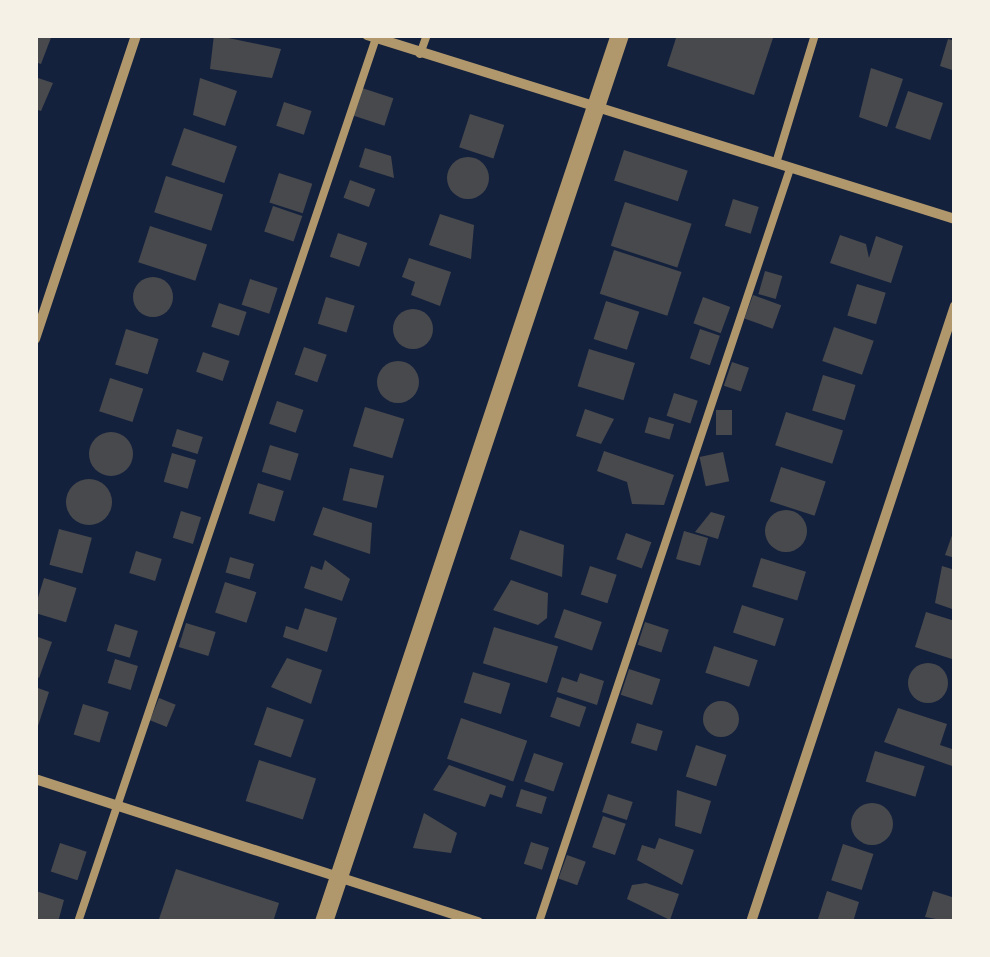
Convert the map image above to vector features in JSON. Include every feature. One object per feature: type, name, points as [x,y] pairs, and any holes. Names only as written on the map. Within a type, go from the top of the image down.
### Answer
[{"type":"street","points":[[35,339],[136,35]]},
{"type":"street","points":[[324,922],[620,35]]},
{"type":"street","points":[[373,36],[420,54],[955,219]]},
{"type":"street","points":[[750,922],[955,306]]},
{"type":"street","points":[[35,779],[478,922]]},
{"type":"lane","points":[[420,54],[427,35]]},
{"type":"lane","points":[[776,164],[815,35]]},
{"type":"lane","points":[[78,922],[373,36]]},
{"type":"lane","points":[[539,922],[790,169]]},
{"type":"building","points":[[35,35],[52,35],[41,64],[35,62]]},
{"type":"building","points":[[214,35],[281,49],[272,78],[210,69]]},
{"type":"building","points":[[677,35],[774,35],[754,95],[667,66]]},
{"type":"building","points":[[948,39],[955,41],[955,71],[940,66]]},
{"type":"building","points":[[871,68],[903,79],[887,127],[859,117]]},
{"type":"building","points":[[35,77],[53,83],[41,111],[35,109]]},
{"type":"building","points":[[200,78],[237,91],[225,126],[193,115]]},
{"type":"building","points":[[362,88],[393,98],[384,126],[353,116]]},
{"type":"building","points":[[908,91],[943,103],[930,140],[895,128]]},
{"type":"building","points":[[284,102],[312,111],[304,135],[276,126]]},
{"type":"building","points":[[470,114],[504,125],[493,158],[459,147]]},
{"type":"building","points":[[184,128],[237,146],[224,183],[171,165]]},
{"type":"building","points":[[365,148],[391,156],[394,178],[359,167]]},
{"type":"building","points":[[624,150],[688,171],[678,201],[614,180]]},
{"type":"building","points":[[468,157],[483,163],[489,178],[483,193],[468,199],[453,193],[447,178],[453,163]]},
{"type":"building","points":[[279,173],[312,184],[303,213],[269,202]]},
{"type":"building","points":[[166,176],[223,195],[211,231],[154,212]]},
{"type":"building","points":[[350,180],[375,189],[369,207],[344,198]]},
{"type":"building","points":[[733,199],[759,207],[751,234],[725,226]]},
{"type":"building","points":[[625,202],[692,224],[677,267],[611,246]]},
{"type":"building","points":[[273,206],[302,216],[294,242],[264,232]]},
{"type":"building","points":[[440,214],[474,225],[471,259],[429,245]]},
{"type":"building","points":[[150,226],[207,245],[195,281],[138,262]]},
{"type":"building","points":[[338,233],[367,243],[359,267],[330,257]]},
{"type":"building","points":[[840,235],[866,244],[869,258],[876,236],[903,246],[891,283],[830,263]]},
{"type":"building","points":[[614,250],[682,272],[667,316],[600,294]]},
{"type":"building","points":[[409,258],[451,272],[440,306],[411,295],[415,282],[402,277]]},
{"type":"building","points":[[765,271],[782,276],[776,299],[758,294]]},
{"type":"building","points":[[153,277],[167,283],[173,297],[167,311],[153,317],[139,311],[133,297],[139,283]]},
{"type":"building","points":[[250,279],[278,288],[269,314],[242,305]]},
{"type":"building","points":[[857,284],[886,293],[876,324],[847,316]]},
{"type":"building","points":[[753,295],[781,305],[773,329],[744,318]]},
{"type":"building","points":[[326,297],[355,306],[347,333],[318,324]]},
{"type":"building","points":[[703,297],[730,307],[721,333],[693,323]]},
{"type":"building","points":[[606,301],[639,312],[627,350],[594,339]]},
{"type":"building","points":[[219,303],[247,312],[239,336],[211,327]]},
{"type":"building","points":[[413,309],[427,315],[433,329],[427,343],[413,349],[399,343],[393,329],[399,315]]},
{"type":"building","points":[[834,327],[874,341],[862,375],[822,361]]},
{"type":"building","points":[[126,329],[159,339],[148,374],[115,364]]},
{"type":"building","points":[[700,329],[720,336],[710,365],[690,358]]},
{"type":"building","points":[[304,347],[327,355],[317,382],[295,374]]},
{"type":"building","points":[[589,349],[635,363],[624,400],[578,386]]},
{"type":"building","points":[[203,352],[229,361],[223,381],[196,372]]},
{"type":"building","points":[[398,361],[413,367],[419,382],[413,397],[398,403],[383,397],[377,382],[383,367]]},
{"type":"building","points":[[732,362],[749,368],[741,391],[724,386]]},
{"type":"building","points":[[823,375],[856,385],[845,420],[812,410]]},
{"type":"building","points":[[110,378],[143,389],[132,422],[99,411]]},
{"type":"building","points":[[674,393],[698,401],[690,424],[667,416]]},
{"type":"building","points":[[277,401],[303,410],[296,433],[269,424]]},
{"type":"building","points":[[365,407],[404,419],[392,458],[353,446]]},
{"type":"building","points":[[585,409],[614,419],[601,444],[576,436]]},
{"type":"building","points":[[716,410],[732,410],[732,435],[716,435]]},
{"type":"building","points":[[786,412],[843,431],[832,464],[775,445]]},
{"type":"building","points":[[649,417],[674,424],[670,440],[645,432]]},
{"type":"building","points":[[177,429],[203,437],[198,454],[172,446]]},
{"type":"building","points":[[111,432],[127,438],[133,454],[127,470],[111,476],[95,470],[89,454],[95,438]]},
{"type":"building","points":[[270,445],[299,454],[291,481],[262,472]]},
{"type":"building","points":[[604,451],[674,475],[664,505],[632,504],[627,482],[597,471]]},
{"type":"building","points":[[723,452],[729,481],[706,486],[700,457]]},
{"type":"building","points":[[172,453],[196,460],[188,489],[164,482]]},
{"type":"building","points":[[781,467],[826,482],[815,516],[770,501]]},
{"type":"building","points":[[350,468],[384,476],[377,508],[343,500]]},
{"type":"building","points":[[89,479],[105,486],[112,502],[105,518],[89,525],[73,518],[66,502],[73,486]]},
{"type":"building","points":[[258,483],[284,491],[274,521],[249,514]]},
{"type":"building","points":[[323,507],[372,523],[370,554],[313,535]]},
{"type":"building","points":[[786,510],[801,516],[807,531],[801,546],[786,552],[771,546],[765,531],[771,516]]},
{"type":"building","points":[[181,511],[201,517],[193,544],[173,538]]},
{"type":"building","points":[[711,512],[725,516],[718,539],[695,532]]},
{"type":"building","points":[[955,527],[955,558],[945,555]]},
{"type":"building","points":[[59,529],[92,538],[82,574],[49,565]]},
{"type":"building","points":[[520,530],[564,545],[562,577],[510,559]]},
{"type":"building","points":[[684,531],[708,538],[700,566],[676,559]]},
{"type":"building","points":[[626,533],[651,542],[642,569],[616,559]]},
{"type":"building","points":[[136,551],[162,559],[155,581],[129,573]]},
{"type":"building","points":[[230,557],[254,564],[250,579],[226,572]]},
{"type":"building","points":[[761,558],[806,572],[797,600],[752,587]]},
{"type":"building","points":[[325,560],[350,579],[342,601],[304,588],[311,566],[322,570]]},
{"type":"building","points":[[590,566],[617,575],[607,603],[581,595]]},
{"type":"building","points":[[942,566],[955,570],[955,610],[935,603]]},
{"type":"building","points":[[44,578],[77,588],[66,622],[35,613]]},
{"type":"building","points":[[511,580],[548,593],[547,618],[538,625],[493,610]]},
{"type":"building","points":[[225,582],[256,592],[246,623],[215,612]]},
{"type":"building","points":[[742,605],[784,619],[775,646],[733,633]]},
{"type":"building","points":[[305,608],[337,618],[327,652],[283,637],[286,626],[298,630]]},
{"type":"building","points":[[564,609],[602,622],[592,650],[554,637]]},
{"type":"building","points":[[926,612],[955,621],[955,660],[915,647]]},
{"type":"building","points":[[645,622],[669,630],[661,653],[638,645]]},
{"type":"building","points":[[186,623],[216,632],[208,656],[179,647]]},
{"type":"building","points":[[115,624],[138,631],[130,658],[107,651]]},
{"type":"building","points":[[494,627],[558,647],[547,683],[483,663]]},
{"type":"building","points":[[35,636],[52,642],[39,678],[35,676]]},
{"type":"building","points":[[714,646],[758,660],[749,687],[705,673]]},
{"type":"building","points":[[287,658],[322,670],[311,704],[271,687]]},
{"type":"building","points":[[115,659],[138,666],[131,690],[108,683]]},
{"type":"building","points":[[928,663],[942,669],[948,683],[942,697],[928,703],[914,697],[908,683],[914,669]]},
{"type":"building","points":[[629,669],[660,679],[652,705],[621,695]]},
{"type":"building","points":[[473,672],[510,683],[501,714],[464,703]]},
{"type":"building","points":[[580,673],[604,681],[597,705],[557,692],[562,677],[577,682]]},
{"type":"building","points":[[35,687],[49,692],[36,732],[35,732]]},
{"type":"building","points":[[557,697],[586,707],[579,727],[550,717]]},
{"type":"building","points":[[159,698],[176,705],[167,727],[150,720]]},
{"type":"building","points":[[721,701],[734,706],[739,719],[734,732],[721,737],[708,732],[703,719],[708,706]]},
{"type":"building","points":[[83,704],[109,712],[99,742],[74,735]]},
{"type":"building","points":[[267,707],[304,720],[291,758],[254,745]]},
{"type":"building","points":[[898,708],[947,724],[940,745],[955,750],[952,766],[884,742]]},
{"type":"building","points":[[461,718],[527,741],[513,781],[447,759]]},
{"type":"building","points":[[637,723],[663,731],[657,751],[631,743]]},
{"type":"building","points":[[696,745],[726,755],[716,786],[686,776]]},
{"type":"building","points":[[875,751],[925,766],[915,797],[866,782]]},
{"type":"building","points":[[534,753],[563,763],[554,791],[524,781]]},
{"type":"building","points":[[259,760],[316,779],[303,819],[246,801]]},
{"type":"building","points":[[449,765],[506,786],[502,798],[490,794],[485,807],[433,790]]},
{"type":"building","points":[[521,789],[547,797],[542,814],[516,806]]},
{"type":"building","points":[[677,790],[711,801],[701,834],[675,826]]},
{"type":"building","points":[[608,794],[633,802],[627,820],[602,812]]},
{"type":"building","points":[[872,803],[887,809],[893,824],[887,839],[872,845],[857,839],[851,824],[857,809]]},
{"type":"building","points":[[424,813],[457,833],[451,853],[413,848]]},
{"type":"building","points":[[603,816],[626,824],[615,855],[592,847]]},
{"type":"building","points":[[659,838],[694,850],[682,885],[637,860],[642,845],[655,849]]},
{"type":"building","points":[[531,842],[549,848],[542,870],[524,864]]},
{"type":"building","points":[[60,843],[87,852],[77,880],[51,872]]},
{"type":"building","points":[[843,844],[873,854],[862,890],[831,880]]},
{"type":"building","points":[[567,855],[586,862],[577,885],[558,878]]},
{"type":"building","points":[[176,869],[279,903],[273,922],[158,922]]},
{"type":"building","points":[[646,883],[679,894],[670,920],[627,899],[632,885]]},
{"type":"building","points":[[36,891],[64,900],[58,922],[35,922]]},
{"type":"building","points":[[827,891],[859,902],[853,922],[817,922]]},
{"type":"building","points":[[933,891],[955,898],[952,922],[925,917]]}]
